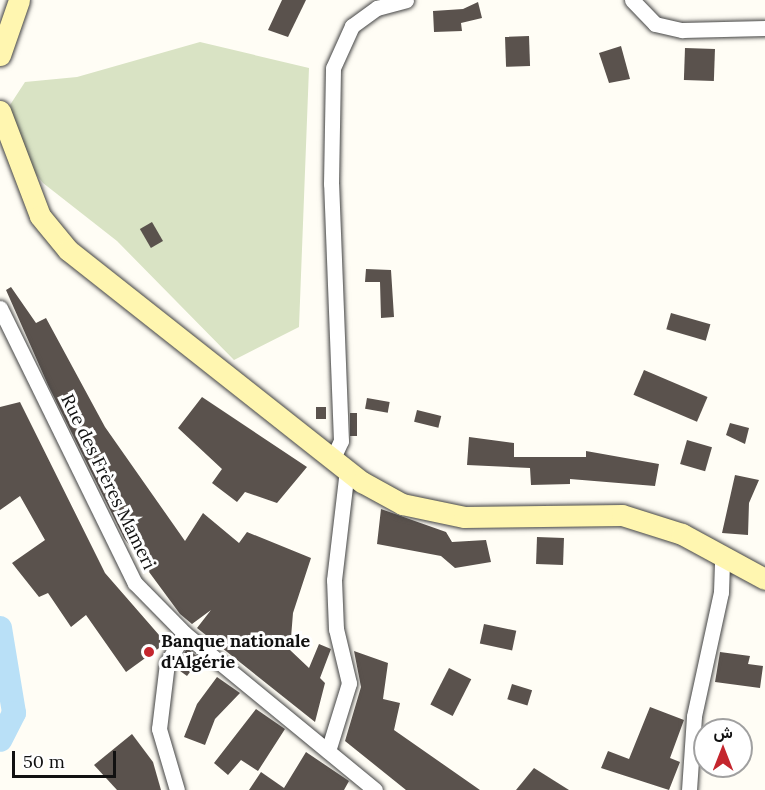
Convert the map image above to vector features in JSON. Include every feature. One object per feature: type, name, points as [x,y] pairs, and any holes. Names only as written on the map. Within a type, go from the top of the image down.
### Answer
[{"type":"main road","points":[[0,55],[19,0]]},
{"type":"main road","points":[[0,111],[40,216],[68,250],[339,465],[402,504],[425,511],[525,518],[622,515],[681,534],[722,556],[761,573]]},
{"type":"street","points":[[328,751],[349,683],[336,629],[334,580],[341,441],[331,184],[333,68],[352,26],[377,8],[406,0]]},
{"type":"street","points":[[632,0],[655,24],[682,30],[765,28]]},
{"type":"street","name":"Rue des Frères Mameri","points":[[0,308],[135,583],[184,633],[375,790]]},
{"type":"street","points":[[689,790],[694,716],[721,592],[722,556]]},
{"type":"street","points":[[177,790],[159,729],[167,663],[184,633]]},
{"type":"green space","points":[[200,42],[309,68],[299,327],[234,360],[117,241],[43,183],[17,150],[10,105],[25,82],[77,77]]},
{"type":"building","points":[[282,0],[306,0],[288,37],[268,30]]},
{"type":"building","points":[[478,2],[482,18],[461,23],[462,31],[434,32],[433,11],[463,9]]},
{"type":"building","points":[[529,36],[530,66],[506,67],[505,37]]},
{"type":"building","points":[[621,46],[630,79],[609,83],[599,53]]},
{"type":"building","points":[[685,48],[715,49],[714,81],[684,80]]},
{"type":"building","points":[[152,222],[163,241],[151,248],[140,229]]},
{"type":"building","points":[[366,269],[391,270],[394,317],[381,318],[380,282],[365,282]]},
{"type":"building","points":[[11,287],[36,323],[46,318],[105,427],[185,541],[203,513],[239,543],[247,532],[311,558],[293,613],[290,650],[309,668],[319,644],[331,649],[320,678],[325,683],[315,722],[197,628],[211,610],[192,624],[180,614],[124,538],[48,385],[6,290]]},
{"type":"building","points":[[671,313],[710,324],[706,341],[666,329]]},
{"type":"building","points":[[644,370],[708,397],[697,422],[633,395]]},
{"type":"building","points":[[202,397],[307,467],[277,503],[245,492],[237,502],[212,483],[222,469],[178,428]]},
{"type":"building","points":[[367,398],[390,402],[388,413],[365,409]]},
{"type":"building","points":[[20,402],[105,573],[166,643],[126,672],[86,615],[71,627],[48,593],[39,597],[12,563],[45,540],[20,496],[0,510],[0,407]]},
{"type":"building","points":[[316,407],[326,407],[326,419],[316,419]]},
{"type":"building","points":[[417,410],[441,416],[438,428],[414,422]]},
{"type":"building","points":[[350,413],[357,413],[357,436],[350,436]]},
{"type":"building","points":[[730,423],[749,428],[745,444],[726,435]]},
{"type":"building","points":[[469,437],[514,443],[514,457],[586,457],[586,451],[659,464],[655,486],[570,479],[570,484],[531,485],[530,468],[467,465]]},
{"type":"building","points":[[687,440],[712,447],[705,471],[680,464]]},
{"type":"building","points":[[735,475],[759,480],[749,503],[748,535],[722,533]]},
{"type":"building","points":[[381,509],[446,532],[452,542],[486,540],[491,562],[455,568],[441,556],[377,544]]},
{"type":"building","points":[[537,537],[564,538],[563,565],[536,564]]},
{"type":"building","points":[[484,624],[516,631],[512,650],[480,644]]},
{"type":"building","points":[[187,648],[200,659],[187,676],[176,668]]},
{"type":"building","points":[[354,651],[388,663],[383,699],[400,703],[394,730],[480,790],[406,790],[345,741],[361,687]]},
{"type":"building","points":[[720,652],[750,656],[748,664],[763,666],[760,688],[715,682]]},
{"type":"building","points":[[449,668],[471,679],[453,716],[430,705]]},
{"type":"building","points":[[217,677],[240,693],[215,719],[205,745],[184,737],[197,704]]},
{"type":"building","points":[[512,684],[532,690],[527,705],[507,699]]},
{"type":"building","points":[[650,707],[684,720],[670,758],[680,762],[669,790],[601,768],[608,751],[629,759]]},
{"type":"building","points":[[256,709],[285,729],[258,771],[241,760],[228,775],[214,763]]},
{"type":"building","points":[[132,734],[153,762],[161,790],[117,790],[94,765]]},
{"type":"building","points":[[306,752],[349,781],[344,790],[249,790],[261,772],[284,788]]},
{"type":"building","points":[[534,768],[569,790],[516,790]]},
{"type":"waterway","points":[[0,628],[14,713],[0,740]]},
{"type":"place","name":"Banque nationale d'Algérie","points":[[149,652]]}]
